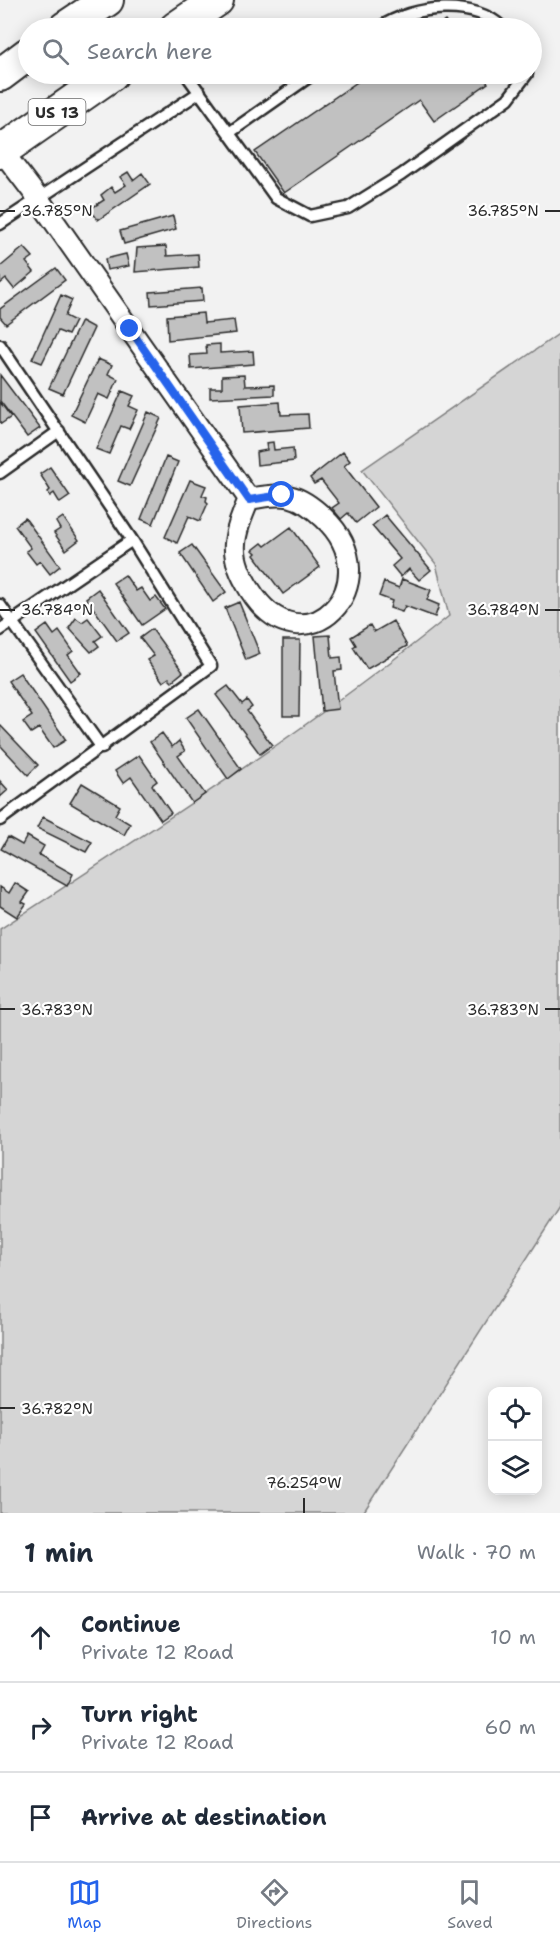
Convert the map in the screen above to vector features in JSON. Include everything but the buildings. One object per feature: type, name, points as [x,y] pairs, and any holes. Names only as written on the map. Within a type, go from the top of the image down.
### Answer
[{"type":"main road","points":[[80,18],[107,0]]},
{"type":"main road","points":[[191,18],[217,0]]},
{"type":"main road","points":[[0,75],[18,62]]},
{"type":"main road","name":"US 13","points":[[1,151],[98,84]]},
{"type":"street","points":[[1,151],[37,197],[249,500]]},
{"type":"street","points":[[282,495],[306,501],[333,526],[346,545],[347,582],[340,604],[329,616],[306,624],[279,621],[260,607],[237,569],[234,546],[238,526],[249,500],[282,495]]},
{"type":"lane","points":[[398,18],[434,3],[470,4],[496,18]]},
{"type":"lane","points":[[194,84],[276,198],[310,216],[348,208],[508,99],[519,84]]},
{"type":"lane","points":[[229,133],[299,84]]},
{"type":"lane","points":[[0,224],[37,197],[200,92]]},
{"type":"lane","points":[[0,345],[132,540],[211,666],[102,748],[0,820]]},
{"type":"lane","points":[[0,473],[60,431]]},
{"type":"lane","points":[[0,630],[132,540]]},
{"type":"lane","points":[[0,605],[102,748]]},
{"type":"shaded area","points":[[560,333],[560,1207],[363,1513],[0,1513],[0,929],[285,739],[449,616],[436,564],[362,470]]},
{"type":"route","points":[[130,329],[249,500],[282,495]]}]
